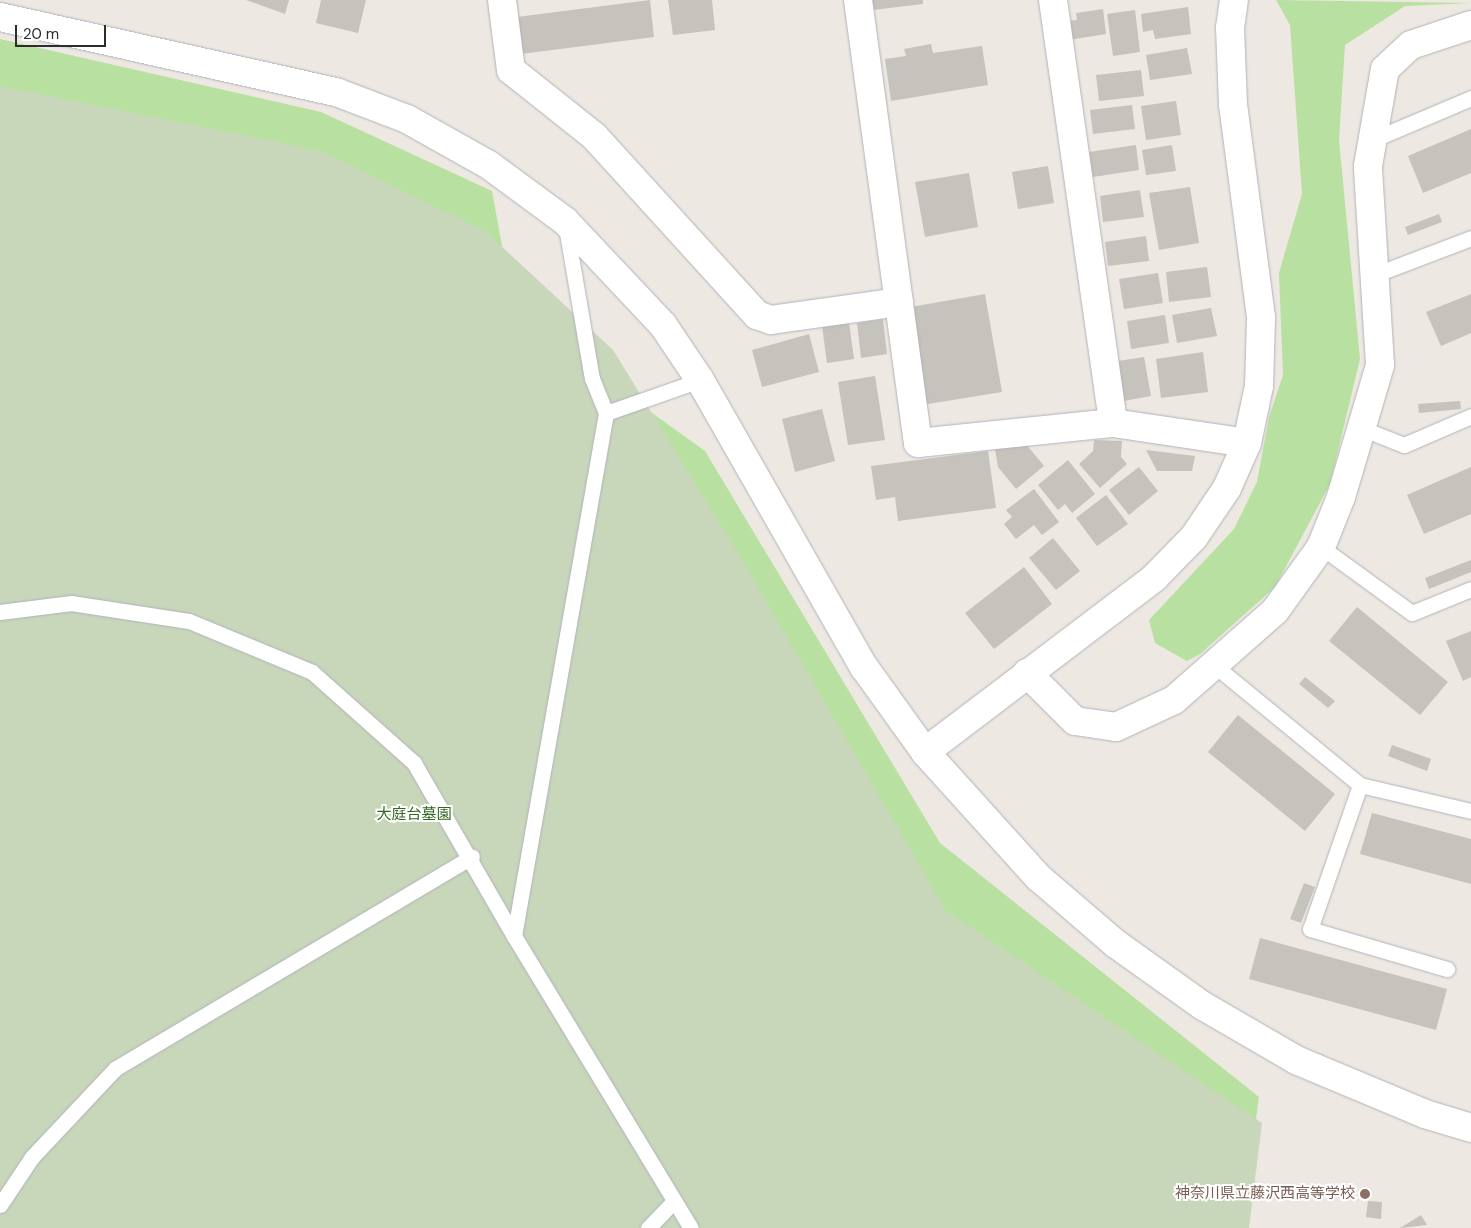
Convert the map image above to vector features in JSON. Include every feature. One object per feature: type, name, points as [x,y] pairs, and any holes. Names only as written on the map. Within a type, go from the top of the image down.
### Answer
[{"type":"street","points":[[502,0],[511,70],[594,136],[757,315],[771,320],[899,302]]},
{"type":"street","points":[[858,0],[918,443],[1113,423],[1247,443]]},
{"type":"street","points":[[1053,0],[1113,423]]},
{"type":"street","points":[[925,752],[1026,673],[1154,578],[1194,538],[1227,488],[1247,443],[1259,386],[1260,317],[1233,105],[1230,28],[1234,0]]},
{"type":"street","points":[[0,17],[336,92],[407,119],[490,164],[565,221],[663,325],[700,380],[864,668],[925,752],[1038,877],[1116,944],[1203,1006],[1296,1060],[1425,1114],[1471,1128]]},
{"type":"street","points":[[1026,673],[1075,721],[1116,727],[1174,700],[1214,665],[1275,611],[1321,547],[1362,428],[1380,365],[1368,166],[1384,69],[1410,45],[1471,25]]},
{"type":"lane","points":[[1372,140],[1471,98]]},
{"type":"lane","points":[[514,936],[606,413],[592,379],[565,221]]},
{"type":"lane","points":[[1374,275],[1471,238]]},
{"type":"lane","points":[[606,413],[700,380]]},
{"type":"lane","points":[[1362,428],[1404,445],[1471,416]]},
{"type":"lane","points":[[1321,547],[1412,614],[1471,589]]},
{"type":"lane","points":[[0,612],[71,603],[189,621],[312,672],[414,763],[472,857],[514,936],[691,1228]]},
{"type":"lane","points":[[1214,665],[1360,785],[1471,811]]},
{"type":"lane","points":[[1360,785],[1310,929],[1447,969]]},
{"type":"lane","points":[[0,1205],[32,1157],[116,1068],[472,857]]},
{"type":"lane","points":[[648,1228],[674,1201]]},
{"type":"green space","points":[[1276,0],[1471,3],[1405,6],[1345,45],[1339,140],[1360,359],[1330,484],[1275,587],[1200,654],[1187,661],[1155,643],[1149,620],[1234,529],[1257,482],[1269,417],[1283,375],[1279,273],[1302,194],[1290,25]]},
{"type":"green space","points":[[0,39],[321,112],[492,191],[518,333],[616,387],[705,451],[940,843],[1259,1097],[1241,1228],[0,258]]},
{"type":"green space","name":"大庭台墓園","points":[[0,86],[321,151],[485,231],[613,350],[744,563],[946,911],[1262,1123],[1249,1228],[0,1228]]},
{"type":"building","points":[[246,0],[289,0],[285,14]]},
{"type":"building","points":[[321,0],[366,0],[358,33],[316,23]]},
{"type":"building","points":[[650,0],[654,37],[521,54],[517,17]]},
{"type":"building","points":[[668,0],[712,0],[715,30],[673,35]]},
{"type":"building","points":[[872,0],[923,0],[923,4],[873,10]]},
{"type":"building","points":[[1188,7],[1191,34],[1155,39],[1153,30],[1143,32],[1141,14]]},
{"type":"building","points":[[1103,9],[1106,34],[1069,40],[1066,21],[1077,20],[1076,13]]},
{"type":"building","points":[[1135,10],[1140,52],[1113,56],[1107,14]]},
{"type":"building","points":[[931,44],[933,53],[982,46],[988,85],[891,101],[885,59],[906,56],[904,49]]},
{"type":"building","points":[[1187,48],[1192,74],[1150,80],[1146,55]]},
{"type":"building","points":[[1141,70],[1144,96],[1099,101],[1096,75]]},
{"type":"building","points":[[1176,101],[1181,135],[1146,140],[1141,106]]},
{"type":"building","points":[[1132,105],[1135,129],[1093,134],[1090,110]]},
{"type":"building","points":[[1471,129],[1471,173],[1423,193],[1408,156]]},
{"type":"building","points":[[1136,145],[1139,170],[1093,177],[1089,152]]},
{"type":"building","points":[[1172,145],[1176,171],[1146,175],[1142,150]]},
{"type":"building","points":[[1048,166],[1054,203],[1018,209],[1012,172]]},
{"type":"building","points":[[969,173],[978,227],[925,237],[915,182]]},
{"type":"building","points":[[1190,187],[1199,243],[1159,250],[1149,193]]},
{"type":"building","points":[[1140,190],[1144,217],[1103,222],[1100,196]]},
{"type":"building","points":[[1439,214],[1442,222],[1408,235],[1405,227]]},
{"type":"building","points":[[1146,236],[1149,261],[1108,266],[1105,242]]},
{"type":"building","points":[[1207,267],[1211,297],[1169,302],[1166,272]]},
{"type":"building","points":[[1158,273],[1163,303],[1124,309],[1119,279]]},
{"type":"building","points":[[985,294],[1002,392],[922,405],[905,308]]},
{"type":"building","points":[[1471,294],[1471,333],[1441,346],[1426,312]]},
{"type":"building","points":[[1211,308],[1217,336],[1177,343],[1172,315]]},
{"type":"building","points":[[1165,315],[1169,343],[1131,349],[1127,321]]},
{"type":"building","points":[[883,319],[887,354],[861,358],[857,323]]},
{"type":"building","points":[[849,322],[854,359],[827,363],[822,326]]},
{"type":"building","points":[[809,334],[819,372],[762,387],[752,350]]},
{"type":"building","points":[[1203,352],[1208,392],[1161,398],[1156,359]]},
{"type":"building","points":[[1144,357],[1151,396],[1124,401],[1118,361]]},
{"type":"building","points":[[875,376],[885,440],[848,445],[838,382]]},
{"type":"building","points":[[1460,401],[1461,409],[1419,413],[1418,404]]},
{"type":"building","points":[[822,409],[835,461],[795,472],[782,419]]},
{"type":"building","points":[[1094,440],[1122,441],[1121,457],[1127,464],[1100,488],[1079,464],[1093,451]]},
{"type":"building","points":[[1026,444],[1044,466],[1016,489],[998,467],[995,449]]},
{"type":"building","points":[[1146,450],[1195,456],[1192,471],[1157,471]]},
{"type":"building","points":[[988,451],[996,508],[898,521],[895,497],[876,500],[871,466]]},
{"type":"building","points":[[1068,460],[1095,494],[1072,513],[1065,504],[1058,510],[1038,485]]},
{"type":"building","points":[[1139,467],[1158,491],[1129,515],[1109,490]]},
{"type":"building","points":[[1471,467],[1471,514],[1424,534],[1407,495]]},
{"type":"building","points":[[1034,489],[1059,522],[1042,535],[1034,525],[1016,539],[1004,524],[1012,517],[1006,510]]},
{"type":"building","points":[[1106,495],[1128,524],[1097,546],[1076,518]]},
{"type":"building","points":[[1053,538],[1080,571],[1056,590],[1029,558]]},
{"type":"building","points":[[1471,560],[1471,572],[1429,589],[1425,578]]},
{"type":"building","points":[[1024,567],[1052,604],[994,649],[965,613]]},
{"type":"building","points":[[1357,607],[1448,682],[1420,715],[1329,641]]},
{"type":"building","points":[[1471,631],[1471,677],[1463,681],[1446,641]]},
{"type":"building","points":[[1305,677],[1335,701],[1328,708],[1299,684]]},
{"type":"building","points":[[1238,715],[1335,794],[1305,831],[1208,752]]},
{"type":"building","points":[[1392,745],[1431,759],[1427,771],[1388,756]]},
{"type":"building","points":[[1372,813],[1471,839],[1471,884],[1360,854]]},
{"type":"building","points":[[1304,883],[1315,887],[1301,923],[1290,919]]},
{"type":"building","points":[[1260,938],[1447,989],[1436,1030],[1249,979]]},
{"type":"building","points":[[1368,1201],[1382,1202],[1381,1219],[1366,1217]]},
{"type":"building","points":[[1421,1215],[1427,1225],[1400,1228]]},
{"type":"place","name":"神奈川県立藤沢西高等学校","points":[[1365,1194]]}]
